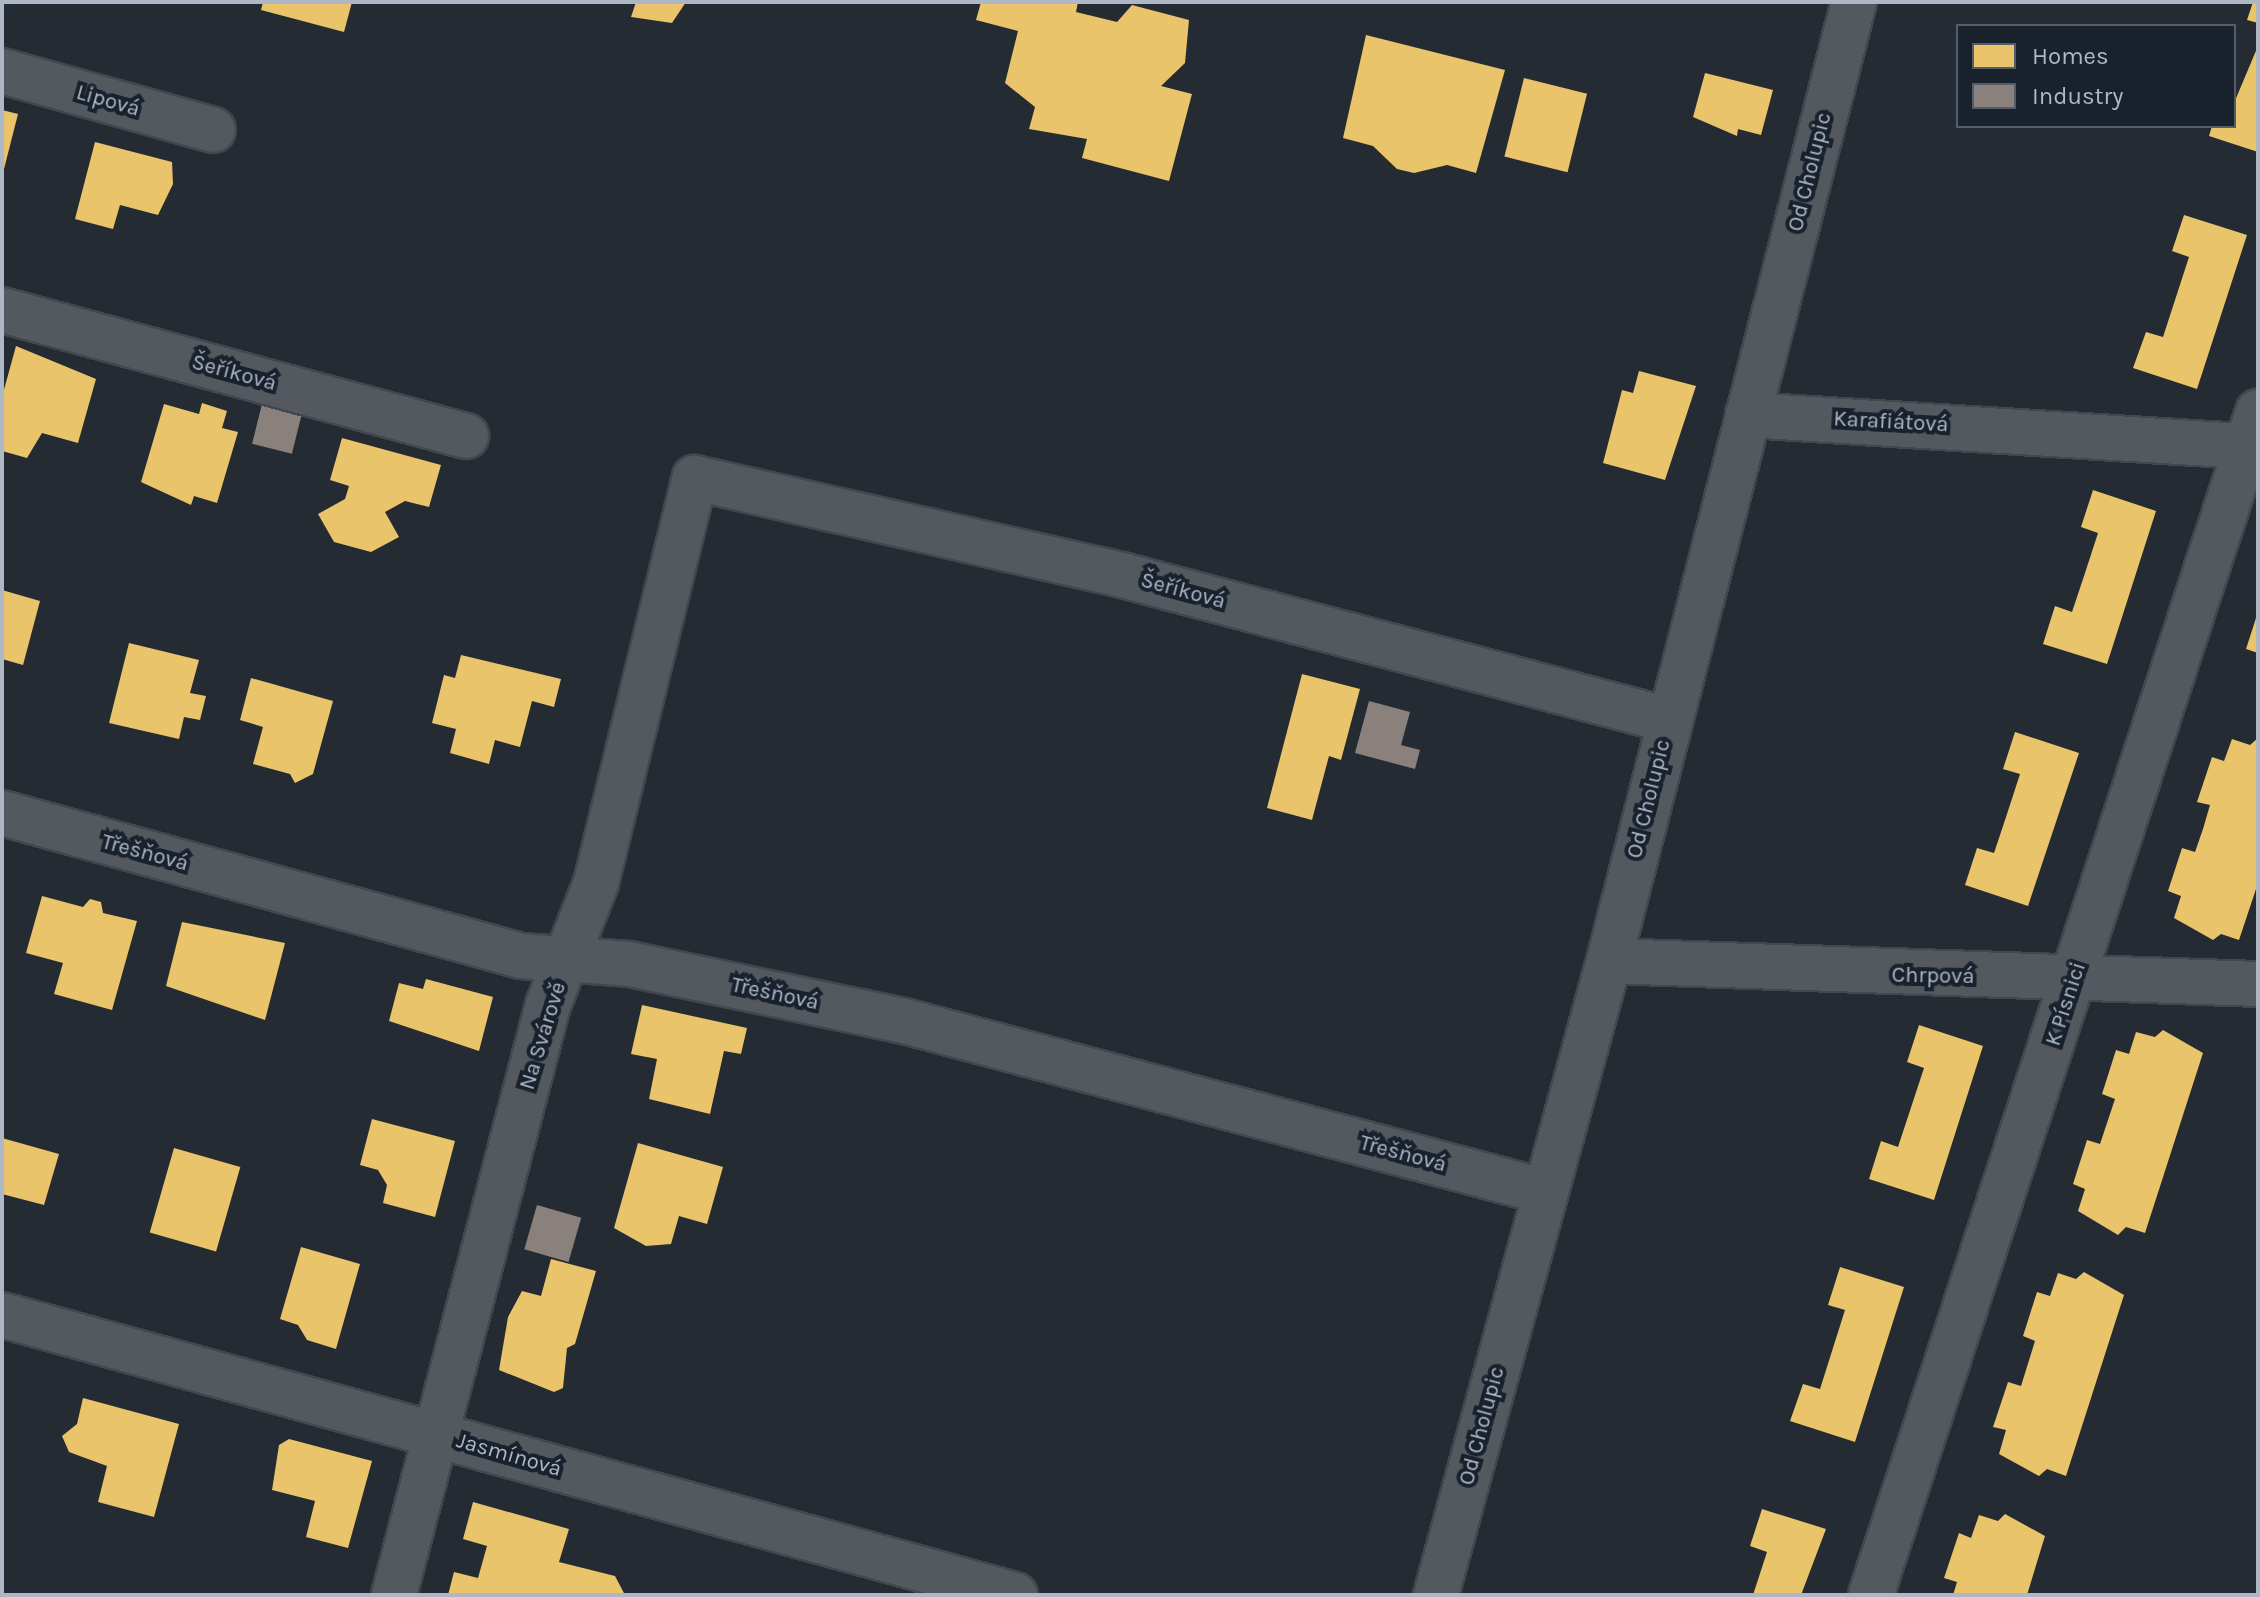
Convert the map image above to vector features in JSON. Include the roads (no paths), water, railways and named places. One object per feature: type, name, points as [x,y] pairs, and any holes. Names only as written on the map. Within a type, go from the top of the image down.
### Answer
[{"type":"street","name":"Od Cholupic","points":[[1436,1595],[1609,961],[1668,720],[1854,2]]},
{"type":"street","name":"Lipová","points":[[2,71],[213,130]]},
{"type":"street","name":"Šeříková","points":[[2,310],[466,436]]},
{"type":"street","name":"Karafiátová","points":[[1748,415],[2034,430],[2255,435]]},
{"type":"street","name":"K Písnici","points":[[1871,1595],[2255,435]]},
{"type":"street","name":"Šeříková","points":[[695,478],[1122,575],[1668,720]]},
{"type":"street","name":"Na Svárově","points":[[394,1595],[548,1005],[596,883],[695,478]]},
{"type":"street","name":"Třešňová","points":[[2,813],[521,956],[569,956],[904,1021],[1546,1192]]},
{"type":"street","name":"Chrpová","points":[[1609,961],[2074,980],[2258,984]]},
{"type":"street","name":"Jasmínová","points":[[2,1315],[1015,1595]]}]
